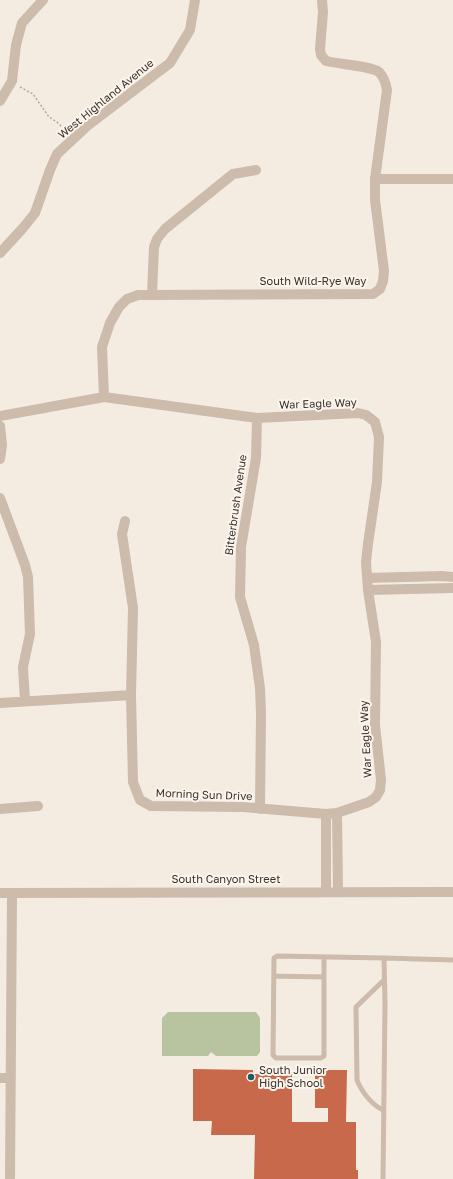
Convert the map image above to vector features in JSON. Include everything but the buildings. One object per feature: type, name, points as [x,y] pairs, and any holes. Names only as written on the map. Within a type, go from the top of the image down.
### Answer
[{"type":"street","points":[[0,101],[12,81],[16,45],[22,23],[43,0]]},
{"type":"street","name":"West Highland Avenue","points":[[0,253],[35,213],[50,170],[58,154],[73,138],[170,63],[190,30],[195,0]]},
{"type":"street","name":"South Wild-Rye Way","points":[[152,294],[373,294],[380,290],[384,271],[375,200],[375,179],[387,90],[384,80],[379,72],[368,68],[326,61],[321,55],[320,41],[323,12],[322,0]]},
{"type":"street","points":[[0,416],[104,397],[102,348],[110,323],[119,307],[127,299],[138,295],[152,294],[154,247],[157,239],[165,229],[233,174],[256,170]]},
{"type":"street","points":[[375,179],[453,179]]},
{"type":"street","name":"War Eagle Way","points":[[104,397],[257,418],[358,413],[366,415],[375,422],[378,428],[377,482],[368,544],[367,578],[376,642],[375,724],[381,780],[380,790],[376,797],[369,802],[337,813]]},
{"type":"street","name":"Bitterbrush Avenue","points":[[257,418],[256,458],[241,547],[240,597],[254,645],[260,688],[260,809]]},
{"type":"street","points":[[0,426],[2,445],[0,459]]},
{"type":"street","points":[[0,498],[28,577],[30,634],[23,667],[25,701]]},
{"type":"street","name":"Morning Sun Drive","points":[[125,521],[122,534],[133,608],[131,695],[133,782],[140,800],[151,806],[243,807],[326,814],[337,813]]},
{"type":"street","points":[[367,578],[453,577]]},
{"type":"street","points":[[368,590],[453,588]]},
{"type":"street","points":[[0,703],[131,695]]},
{"type":"street","points":[[0,809],[38,806]]},
{"type":"street","points":[[337,813],[338,892]]},
{"type":"street","points":[[326,814],[326,892]]},
{"type":"street","name":"South Canyon Street","points":[[0,892],[453,892]]},
{"type":"street","points":[[10,1179],[12,893]]},
{"type":"street","points":[[0,1078],[11,1078]]},
{"type":"lane","points":[[324,957],[324,1056],[321,1058],[276,1058],[273,1055],[274,958],[277,956],[384,958],[453,960]]},
{"type":"lane","points":[[383,1179],[385,1003],[384,958]]},
{"type":"lane","points":[[274,976],[324,977]]},
{"type":"lane","points":[[383,1110],[377,1108],[359,1085],[357,1080],[356,1007],[384,980]]},
{"type":"path","points":[[12,81],[33,94],[49,117],[57,122],[73,138]]},
{"type":"green space","points":[[168,1012],[256,1012],[260,1018],[260,1052],[257,1056],[216,1056],[211,1052],[208,1056],[162,1056],[162,1018]]},
{"type":"place","name":"South Junior High School","points":[[251,1077]]}]
